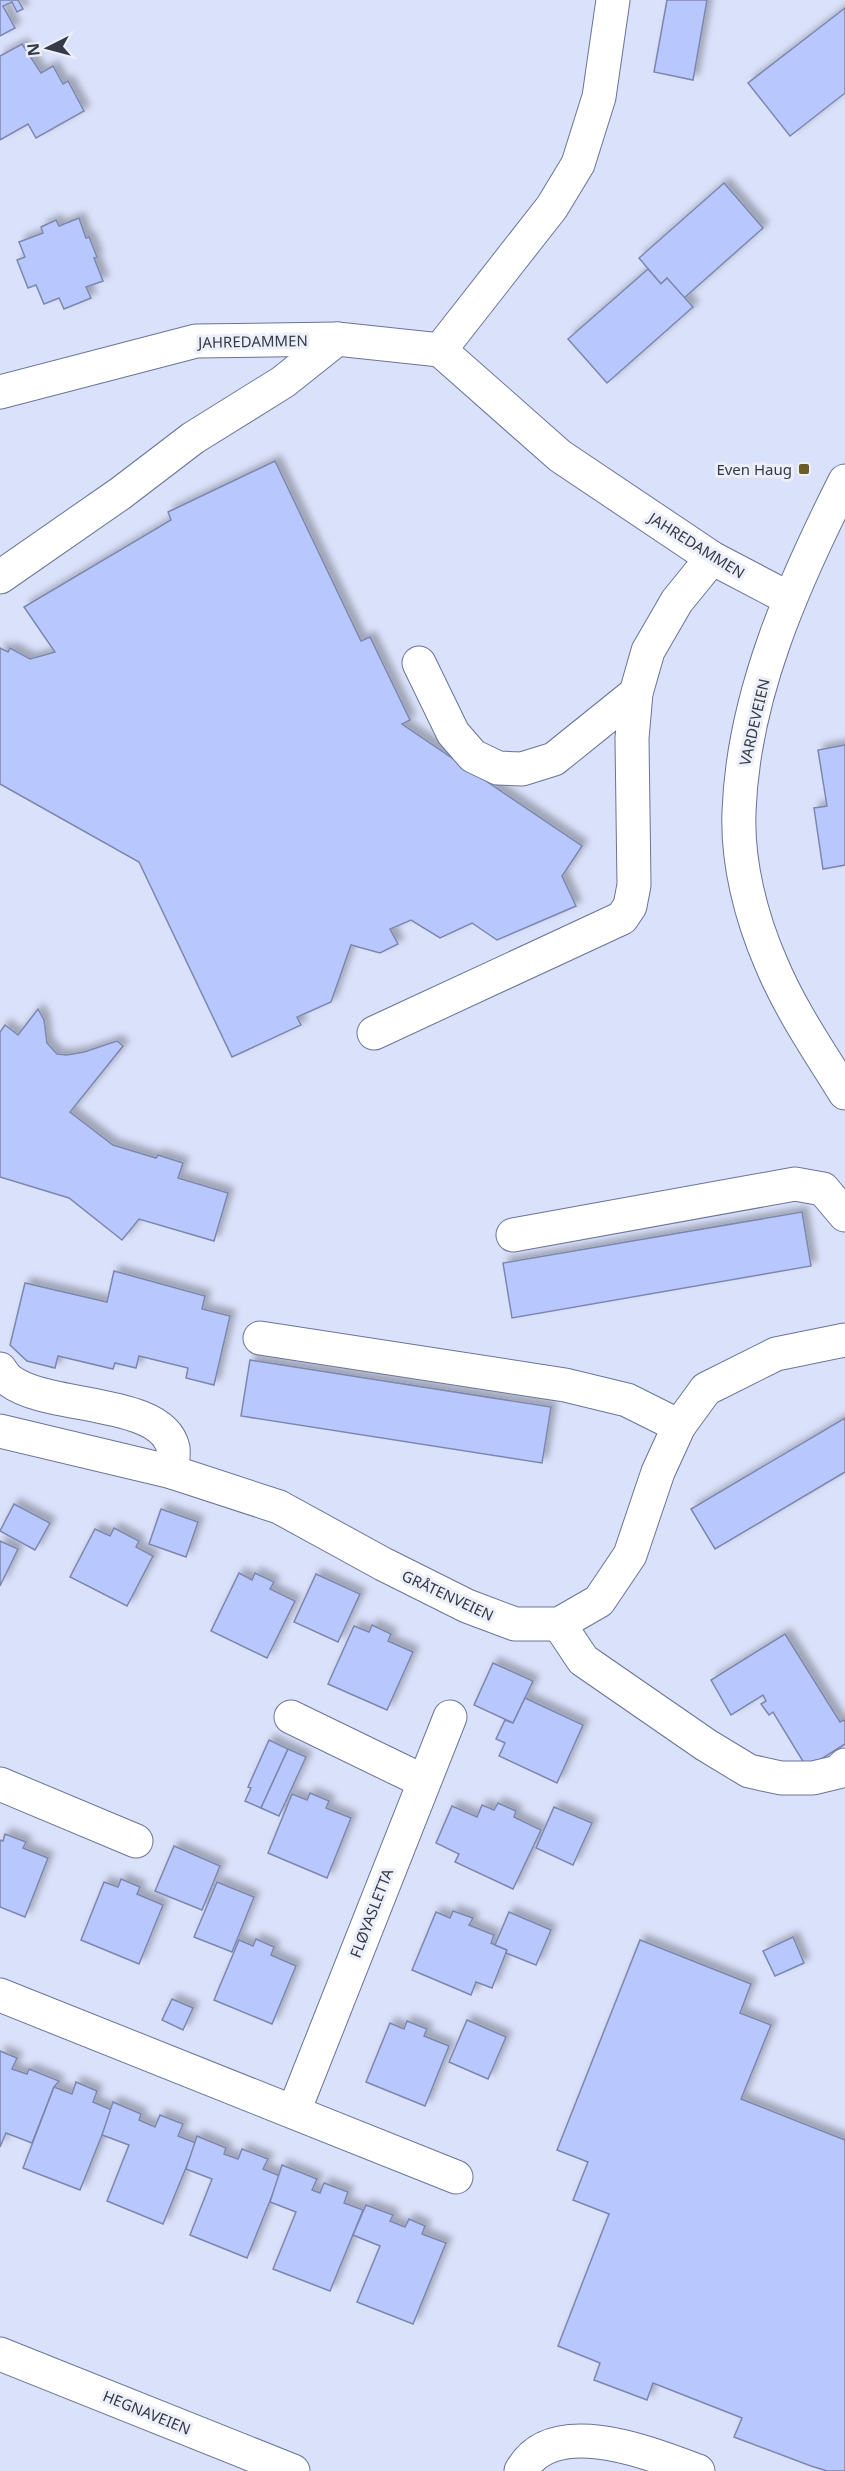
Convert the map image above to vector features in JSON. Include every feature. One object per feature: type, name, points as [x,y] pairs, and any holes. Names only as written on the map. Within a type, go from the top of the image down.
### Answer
[{"type":"street","points":[[440,350],[552,207],[578,164],[599,98],[613,0]]},
{"type":"street","points":[[0,577],[121,493],[193,438],[283,382],[337,339]]},
{"type":"street","name":"JAHREDAMMEN","points":[[0,392],[196,340],[337,339],[440,350],[560,456],[712,558],[790,599]]},
{"type":"street","name":"VARDEVEIEN","points":[[844,485],[790,599],[756,698],[743,757],[739,815],[743,865],[754,915],[771,963],[801,1021],[845,1093]]},
{"type":"street","points":[[374,1033],[622,918],[630,906],[634,885],[632,738],[636,693],[648,651],[677,601],[712,558]]},
{"type":"street","points":[[419,663],[453,733],[473,756],[498,768],[522,769],[554,759],[636,693]]},
{"type":"street","points":[[513,1235],[795,1184],[823,1190],[845,1215]]},
{"type":"street","points":[[260,1338],[566,1385],[627,1400],[679,1426]]},
{"type":"street","name":"GRÅTENVEIEN","points":[[0,1431],[172,1472],[279,1508],[466,1606],[514,1624],[559,1624],[599,1601],[630,1555],[658,1472],[679,1426],[706,1389],[776,1354],[845,1340]]},
{"type":"street","points":[[0,1369],[8,1380],[34,1393],[143,1417],[161,1428],[173,1448],[172,1472]]},
{"type":"street","points":[[559,1624],[582,1660],[706,1745],[749,1770],[781,1778],[813,1778],[838,1772],[845,1765]]},
{"type":"street","points":[[291,1717],[423,1781]]},
{"type":"street","name":"FLØYASLETTA","points":[[294,2110],[450,1717]]},
{"type":"street","points":[[0,1784],[136,1841]]},
{"type":"street","points":[[0,1995],[294,2110],[456,2177]]},
{"type":"street","name":"HEGNAVEIEN","points":[[0,2354],[293,2471]]},
{"type":"street","points":[[521,2471],[526,2461],[557,2458],[577,2441],[598,2442],[642,2450],[698,2471]]},
{"type":"building","points":[[0,0],[18,0],[23,9],[17,12],[12,2],[3,6],[15,28],[0,36]]},
{"type":"building","points":[[667,0],[707,0],[693,80],[654,72]]},
{"type":"building","points":[[845,8],[845,93],[790,136],[748,83]]},
{"type":"building","points":[[22,44],[41,73],[53,66],[63,84],[68,81],[84,111],[36,138],[28,124],[0,140],[0,56]]},
{"type":"building","points":[[724,183],[763,228],[684,298],[667,278],[661,284],[639,258]]},
{"type":"building","points":[[79,218],[86,238],[89,237],[97,257],[94,258],[103,281],[86,287],[91,298],[64,309],[59,298],[44,304],[36,285],[28,288],[17,260],[25,257],[19,242],[43,233],[41,227],[56,220],[59,226]]},
{"type":"building","points":[[648,269],[661,284],[667,278],[693,307],[607,383],[568,339]]},
{"type":"building","points":[[275,461],[361,641],[370,637],[410,720],[402,724],[582,846],[562,876],[576,906],[497,940],[472,923],[440,938],[411,920],[390,929],[398,944],[380,953],[351,945],[331,1002],[297,1017],[301,1025],[232,1057],[139,862],[0,784],[0,648],[8,652],[10,648],[30,659],[55,652],[24,607],[171,520],[168,512]]},
{"type":"building","points":[[845,745],[845,865],[823,869],[814,808],[827,806],[818,750]]},
{"type":"building","points":[[38,1009],[44,1020],[47,1043],[57,1054],[84,1052],[117,1041],[123,1046],[70,1112],[113,1145],[156,1158],[158,1155],[183,1163],[178,1178],[228,1193],[214,1241],[139,1219],[122,1240],[69,1198],[0,1177],[0,1032],[5,1025],[18,1035]]},
{"type":"building","points":[[802,1212],[811,1266],[512,1318],[503,1263]]},
{"type":"building","points":[[114,1271],[205,1296],[202,1309],[230,1316],[214,1385],[186,1378],[188,1368],[139,1356],[136,1368],[115,1363],[113,1369],[58,1356],[55,1368],[27,1361],[10,1345],[25,1283],[107,1302]]},
{"type":"building","points":[[250,1360],[551,1407],[542,1463],[241,1416]]},
{"type":"building","points":[[845,1418],[845,1472],[715,1549],[691,1509]]},
{"type":"building","points":[[14,1504],[50,1523],[35,1550],[0,1531]]},
{"type":"building","points":[[161,1509],[198,1522],[186,1557],[149,1544]]},
{"type":"building","points":[[114,1528],[139,1541],[136,1547],[153,1556],[127,1606],[70,1577],[95,1529],[110,1536]]},
{"type":"building","points":[[0,1541],[18,1549],[0,1586]]},
{"type":"building","points":[[239,1573],[252,1580],[255,1573],[274,1582],[270,1589],[295,1601],[267,1658],[211,1631]]},
{"type":"building","points":[[316,1574],[360,1594],[338,1642],[294,1622]]},
{"type":"building","points":[[372,1625],[391,1634],[388,1641],[413,1652],[387,1710],[328,1684],[354,1626],[369,1632]]},
{"type":"building","points":[[785,1634],[840,1722],[844,1720],[845,1722],[845,1744],[807,1768],[773,1712],[769,1715],[761,1704],[766,1701],[763,1695],[731,1715],[711,1680]]},
{"type":"building","points":[[493,1663],[533,1681],[513,1723],[474,1705]]},
{"type":"building","points":[[525,1698],[583,1725],[557,1783],[499,1756],[505,1743],[496,1739],[505,1720],[513,1723]]},
{"type":"building","points":[[269,1740],[288,1749],[261,1808],[245,1801],[251,1788],[248,1787]]},
{"type":"building","points":[[288,1749],[306,1757],[279,1816],[261,1808]]},
{"type":"building","points":[[310,1793],[329,1801],[326,1808],[351,1818],[327,1878],[268,1853],[292,1794],[307,1800]]},
{"type":"building","points":[[498,1803],[516,1811],[514,1817],[541,1830],[513,1889],[455,1862],[459,1854],[436,1843],[452,1806],[477,1817],[482,1805],[494,1810]]},
{"type":"building","points":[[554,1807],[592,1823],[573,1865],[536,1848]]},
{"type":"building","points":[[5,1834],[26,1842],[23,1848],[48,1858],[25,1917],[0,1907],[0,1840],[3,1841]]},
{"type":"building","points":[[174,1846],[220,1866],[202,1910],[155,1891]]},
{"type":"building","points":[[121,1879],[140,1887],[137,1894],[163,1905],[139,1964],[81,1940],[104,1882],[118,1887]]},
{"type":"building","points":[[217,1882],[254,1897],[232,1952],[194,1937]]},
{"type":"building","points":[[453,1911],[473,1918],[469,1925],[494,1935],[491,1943],[507,1950],[492,1988],[476,1982],[471,1995],[412,1970],[436,1912],[450,1918]]},
{"type":"building","points":[[509,1912],[551,1930],[536,1965],[506,1953],[507,1950],[495,1945]]},
{"type":"building","points":[[793,1937],[804,1963],[775,1976],[763,1951]]},
{"type":"building","points":[[256,1939],[274,1947],[271,1955],[296,1966],[272,2024],[214,2000],[239,1940],[253,1946]]},
{"type":"building","points":[[640,1940],[751,1984],[740,2013],[771,2025],[741,2099],[845,2140],[845,2471],[827,2471],[734,2437],[742,2418],[653,2383],[647,2400],[594,2380],[600,2363],[558,2346],[609,2214],[573,2200],[588,2162],[557,2150]]},
{"type":"building","points":[[172,1999],[193,2008],[183,2030],[162,2020]]},
{"type":"building","points":[[467,2020],[506,2037],[488,2079],[449,2062]]},
{"type":"building","points":[[407,2021],[427,2029],[424,2036],[449,2046],[425,2106],[366,2082],[390,2023],[404,2029]]},
{"type":"building","points":[[0,2051],[17,2058],[12,2069],[27,2074],[29,2069],[59,2081],[54,2087],[32,2143],[6,2133],[0,2147]]},
{"type":"building","points":[[76,2082],[97,2091],[93,2102],[112,2110],[80,2190],[23,2168],[54,2087],[72,2094]]},
{"type":"building","points":[[113,2102],[141,2114],[139,2120],[155,2127],[160,2115],[183,2124],[178,2136],[196,2143],[163,2224],[107,2201],[129,2145],[102,2135]]},
{"type":"building","points":[[197,2136],[226,2148],[224,2154],[238,2159],[242,2149],[268,2159],[263,2169],[280,2176],[247,2258],[190,2235],[212,2179],[186,2169]]},
{"type":"building","points":[[282,2165],[317,2179],[312,2190],[320,2193],[324,2183],[348,2192],[344,2203],[363,2210],[330,2291],[273,2269],[296,2212],[270,2202]]},
{"type":"building","points":[[366,2205],[393,2215],[390,2221],[405,2227],[409,2219],[425,2226],[422,2234],[446,2243],[413,2324],[357,2302],[380,2246],[353,2235]]},
{"type":"place","name":"Even Haug","points":[[804,469]]}]
